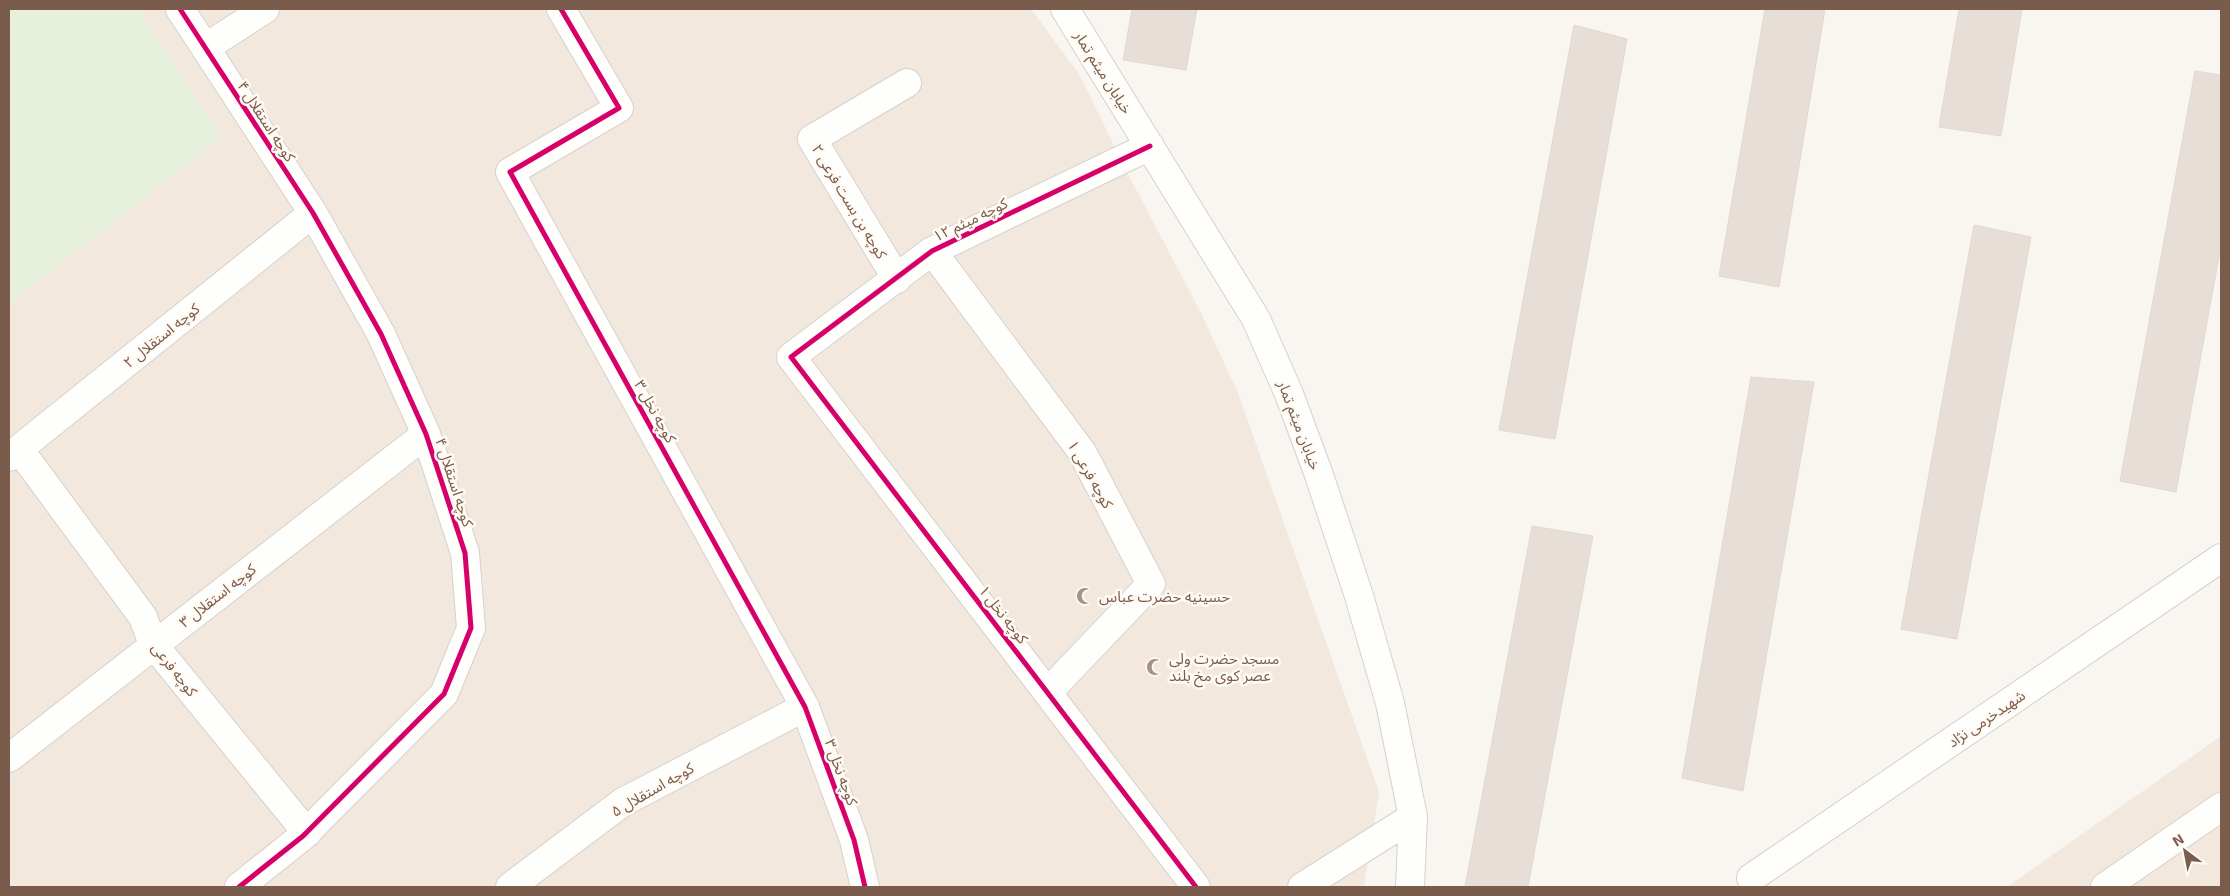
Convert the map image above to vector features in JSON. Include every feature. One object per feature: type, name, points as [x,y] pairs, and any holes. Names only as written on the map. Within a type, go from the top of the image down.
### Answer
[{"type":"street","name":"کوچه استقلال ۴","points":[[180,9],[313,213],[380,334],[426,434],[464,554],[471,628],[444,694],[307,832],[239,887]]},
{"type":"street","points":[[205,48],[265,9]]},
{"type":"street","name":"کوچه نخل ۳","points":[[561,9],[619,108],[510,172],[805,707],[854,840],[865,887]]},
{"type":"street","name":"خیابان میثم تمار","points":[[1065,9],[1256,319],[1289,394],[1319,474],[1359,596],[1390,703],[1413,817],[1410,887]]},
{"type":"street","name":"کوچه بن بست فرعی ۲","points":[[897,279],[812,139],[907,83]]},
{"type":"street","name":"کوچه میثم ۱۲","points":[[791,357],[932,251],[1150,146]]},
{"type":"street","name":"کوچه استقلال ۲","points":[[14,453],[313,213]]},
{"type":"street","name":"کوچه فرعی ۱","points":[[932,251],[1082,452],[1150,584],[1048,692]]},
{"type":"street","name":"کوچه نخل ۱","points":[[791,357],[1196,887]]},
{"type":"street","name":"کوچه استقلال ۳","points":[[9,758],[153,644],[426,434]]},
{"type":"street","name":"کوچه فرعی","points":[[14,453],[143,617],[153,644],[307,832]]},
{"type":"street","name":"شهیدخرمی نژاد","points":[[1751,878],[2221,558]]},
{"type":"street","name":"کوچه استقلال ۵","points":[[510,887],[539,878],[623,802],[805,707]]},
{"type":"street","points":[[2105,887],[2221,807]]},
{"type":"street","points":[[1302,887],[1413,817]]},
{"type":"shaded area","points":[[9,9],[1031,9],[1079,74],[1128,174],[1201,313],[1238,393],[1379,792],[1364,887],[9,887]]},
{"type":"shaded area","points":[[2221,736],[2221,887],[2007,887]]},
{"type":"green space","points":[[9,9],[139,9],[222,137],[9,305]]},
{"type":"building","points":[[1132,9],[1197,9],[1186,70],[1123,60]]},
{"type":"building","points":[[1765,9],[1825,9],[1779,287],[1719,276]]},
{"type":"building","points":[[1959,9],[2022,9],[2001,136],[1939,127]]},
{"type":"building","points":[[1574,25],[1627,39],[1555,439],[1499,430]]},
{"type":"building","points":[[2195,71],[2221,75],[2221,246],[2176,492],[2120,481]]},
{"type":"building","points":[[1974,225],[2031,237],[1957,639],[1901,629]]},
{"type":"building","points":[[1751,377],[1814,382],[1743,791],[1682,778]]},
{"type":"building","points":[[1532,526],[1593,536],[1528,887],[1465,887]]},
{"type":"cycle path","points":[[180,9],[313,213],[381,334],[426,434],[465,553],[471,628],[444,694],[303,836],[239,887]]},
{"type":"cycle path","points":[[561,9],[619,108],[510,172],[805,707],[854,840],[865,887]]},
{"type":"cycle path","points":[[1150,146],[932,251],[791,357],[1196,887]]},
{"type":"place","name":"حسینیه حضرت عباس","points":[[1085,596]]},
{"type":"place","name":"مسجد حضرت ولی عصر کوی مخ بلند","points":[[1155,667]]}]
